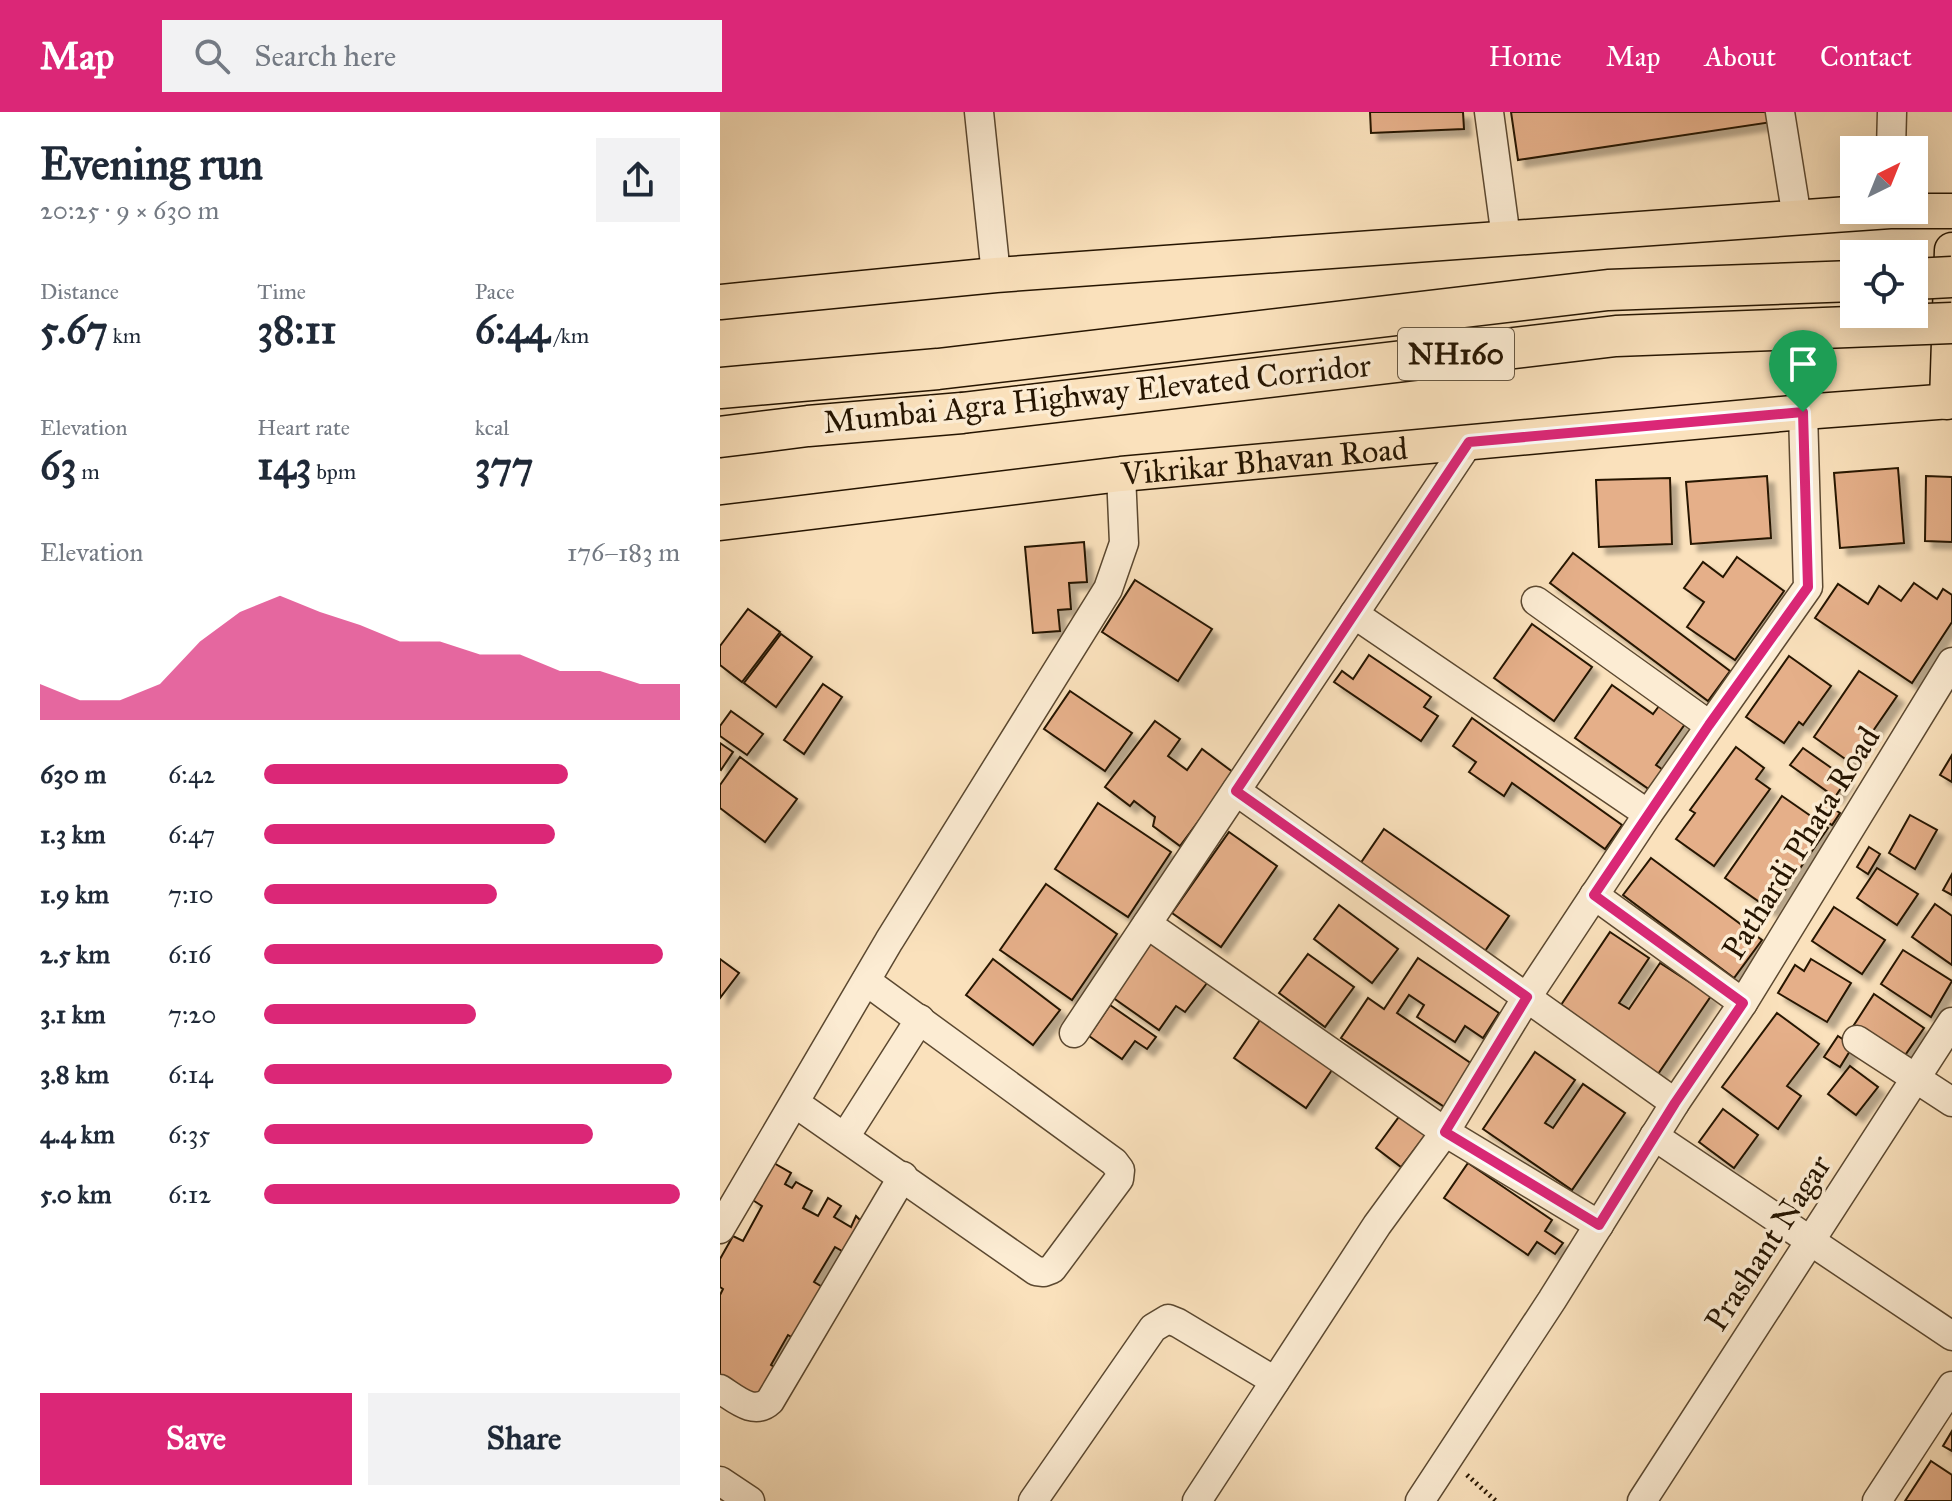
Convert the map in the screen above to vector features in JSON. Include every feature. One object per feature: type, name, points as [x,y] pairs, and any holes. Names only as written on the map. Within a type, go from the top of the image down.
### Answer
[{"type":"highway","points":[[1928,278],[1952,277]]},
{"type":"highway","name":"Mumbai Agra Highway Elevated Corridor","points":[[720,388],[938,369],[1608,290],[1840,282]]},
{"type":"highway","name":"Mumbai Agra Highway Elevated Corridor","points":[[720,437],[962,413],[1616,336],[1952,323]]},
{"type":"main road","points":[[1928,211],[1952,211]]},
{"type":"main road","points":[[720,302],[996,275],[1840,214]]},
{"type":"main road","points":[[1950,402],[1952,250]]},
{"type":"main road","name":"Vikrikar Bhavan Road","points":[[720,523],[1121,474],[1803,412],[1950,402]]},
{"type":"street","points":[[979,112],[996,275]]},
{"type":"street","points":[[1489,112],[1506,238]]},
{"type":"street","points":[[1780,112],[1797,218]]},
{"type":"street","points":[[1891,136],[1892,112]]},
{"type":"street","points":[[1197,1501],[1377,1225],[1445,1132],[1527,997],[1648,814],[1808,587],[1803,412]]},
{"type":"street","points":[[1074,1033],[1469,442]]},
{"type":"street","points":[[720,1229],[866,981],[1108,589],[1124,543],[1121,474]]},
{"type":"street","points":[[1536,601],[1709,725]]},
{"type":"street","points":[[1354,614],[1648,814]]},
{"type":"street","name":"Pathardi Phata Road","points":[[1420,1501],[1675,1103],[1743,1003],[1952,662]]},
{"type":"street","points":[[1236,791],[1675,1103]]},
{"type":"street","points":[[1594,895],[1743,1003]]},
{"type":"street","points":[[1147,924],[1445,1132],[1599,1225]]},
{"type":"street","points":[[795,1103],[1036,1271],[1052,1269],[1119,1179],[1120,1170],[1114,1162],[866,981]]},
{"type":"street","points":[[845,1137],[920,1019]]},
{"type":"street","name":"Prashant Nagar","points":[[1642,1501],[1952,1022]]},
{"type":"street","points":[[1857,1040],[1952,1102]]},
{"type":"street","points":[[1654,1136],[1952,1336]]},
{"type":"street","points":[[720,1389],[754,1408],[764,1407],[770,1401],[903,1176]]},
{"type":"street","points":[[1033,1501],[1153,1328],[1161,1322],[1168,1319],[1178,1323],[1275,1381]]},
{"type":"street","points":[[1877,1501],[1952,1386]]},
{"type":"street","points":[[720,1481],[750,1501]]},
{"type":"path","points":[[1448,1460],[1496,1501]]},
{"type":"building","points":[[1370,112],[1463,112],[1464,129],[1371,133]]},
{"type":"building","points":[[1511,112],[1771,112],[1772,122],[1518,160]]},
{"type":"building","points":[[1898,468],[1904,543],[1840,548],[1834,473]]},
{"type":"building","points":[[1767,476],[1771,538],[1691,544],[1686,482]]},
{"type":"building","points":[[1926,476],[1952,477],[1952,542],[1925,541]]},
{"type":"building","points":[[1670,478],[1672,544],[1599,547],[1596,480]]},
{"type":"building","points":[[1084,542],[1087,582],[1069,583],[1071,609],[1058,610],[1060,631],[1033,633],[1025,547]]},
{"type":"building","points":[[1573,553],[1730,671],[1708,701],[1550,583]]},
{"type":"building","points":[[1737,557],[1784,591],[1735,660],[1687,627],[1704,602],[1684,588],[1703,562],[1723,577]]},
{"type":"building","points":[[1135,580],[1212,629],[1178,681],[1102,632]]},
{"type":"building","points":[[1914,583],[1937,599],[1943,589],[1952,595],[1952,622],[1912,683],[1815,618],[1838,584],[1868,604],[1879,586],[1901,601]]},
{"type":"building","points":[[748,609],[780,632],[742,682],[720,665],[720,646]]},
{"type":"building","points":[[1532,624],[1592,667],[1554,721],[1494,678]]},
{"type":"building","points":[[781,634],[812,657],[776,707],[744,683]]},
{"type":"building","points":[[1369,655],[1431,697],[1424,707],[1438,716],[1421,741],[1334,682],[1342,671],[1353,679]]},
{"type":"building","points":[[1789,656],[1831,686],[1803,725],[1799,722],[1784,743],[1746,717]]},
{"type":"building","points":[[1859,671],[1897,696],[1851,763],[1814,737]]},
{"type":"building","points":[[823,684],[842,697],[804,754],[784,740]]},
{"type":"building","points":[[1612,685],[1653,714],[1659,706],[1685,724],[1656,765],[1666,772],[1653,792],[1575,738]]},
{"type":"building","points":[[1070,691],[1132,733],[1105,771],[1044,729]]},
{"type":"building","points":[[731,711],[763,734],[747,755],[720,736],[720,726]]},
{"type":"building","points":[[1472,718],[1622,825],[1605,849],[1512,783],[1504,796],[1469,772],[1476,762],[1453,746]]},
{"type":"building","points":[[1155,721],[1180,739],[1168,756],[1187,770],[1202,749],[1234,773],[1180,846],[1153,826],[1155,817],[1134,801],[1130,806],[1105,787]]},
{"type":"building","points":[[720,743],[733,752],[721,770],[720,769]]},
{"type":"building","points":[[1736,747],[1764,768],[1756,779],[1770,789],[1714,866],[1676,839],[1695,813],[1690,810]]},
{"type":"building","points":[[1803,748],[1847,779],[1835,797],[1790,765]]},
{"type":"building","points":[[1952,755],[1952,782],[1940,775]]},
{"type":"building","points":[[740,757],[797,799],[765,842],[720,808],[720,785]]},
{"type":"building","points":[[1782,796],[1828,828],[1771,910],[1725,878]]},
{"type":"building","points":[[1823,802],[1840,813],[1832,825],[1815,814]]},
{"type":"building","points":[[1098,803],[1171,852],[1128,917],[1055,869]]},
{"type":"building","points":[[1910,815],[1937,830],[1915,869],[1889,853]]},
{"type":"building","points":[[1384,829],[1509,916],[1485,951],[1358,867]]},
{"type":"building","points":[[1229,832],[1277,866],[1221,947],[1172,913]]},
{"type":"building","points":[[1869,847],[1880,854],[1868,874],[1857,867]]},
{"type":"building","points":[[1651,858],[1762,940],[1734,978],[1623,895]]},
{"type":"building","points":[[1877,868],[1918,894],[1897,925],[1857,898]]},
{"type":"building","points":[[1952,874],[1952,895],[1943,890]]},
{"type":"building","points":[[1046,884],[1117,934],[1072,1000],[1000,950]]},
{"type":"building","points":[[1935,904],[1952,916],[1952,965],[1912,937]]},
{"type":"building","points":[[1339,905],[1398,949],[1372,983],[1314,939]]},
{"type":"building","points":[[1834,907],[1885,940],[1862,974],[1812,941]]},
{"type":"building","points":[[1610,932],[1649,958],[1619,1003],[1629,1009],[1660,963],[1711,996],[1658,1074],[1561,1005]]},
{"type":"building","points":[[1150,943],[1207,983],[1185,1012],[1176,1006],[1159,1030],[1112,997]]},
{"type":"building","points":[[1903,950],[1952,981],[1931,1017],[1881,984]]},
{"type":"building","points":[[1308,954],[1354,987],[1325,1027],[1279,993]]},
{"type":"building","points":[[1418,958],[1499,1013],[1483,1038],[1465,1026],[1455,1042],[1417,1017],[1424,1005],[1409,995],[1397,1013],[1475,1066],[1446,1108],[1341,1038],[1368,998],[1384,1009]]},
{"type":"building","points":[[720,959],[739,973],[720,998]]},
{"type":"building","points":[[993,959],[1060,1010],[1033,1045],[966,995]]},
{"type":"building","points":[[1811,959],[1851,983],[1827,1022],[1778,993],[1795,965],[1804,971]]},
{"type":"building","points":[[1874,994],[1924,1028],[1901,1061],[1852,1028]]},
{"type":"building","points":[[1110,1005],[1156,1037],[1147,1049],[1135,1041],[1122,1059],[1089,1036]]},
{"type":"building","points":[[1777,1013],[1819,1044],[1787,1086],[1801,1096],[1778,1129],[1722,1087]]},
{"type":"building","points":[[1262,1017],[1334,1067],[1306,1108],[1234,1058]]},
{"type":"building","points":[[1838,1036],[1853,1046],[1840,1067],[1824,1057]]},
{"type":"building","points":[[1535,1052],[1575,1080],[1545,1123],[1553,1128],[1583,1084],[1625,1113],[1572,1190],[1483,1129]]},
{"type":"building","points":[[1850,1066],[1878,1087],[1856,1115],[1828,1094]]},
{"type":"building","points":[[1723,1109],[1758,1135],[1734,1168],[1699,1142]]},
{"type":"building","points":[[1401,1114],[1427,1133],[1401,1167],[1376,1148]]},
{"type":"building","points":[[772,1162],[791,1173],[785,1184],[792,1188],[796,1182],[812,1191],[803,1208],[818,1216],[828,1198],[841,1206],[834,1217],[851,1227],[856,1216],[866,1226],[849,1255],[835,1247],[814,1282],[831,1292],[802,1343],[788,1335],[771,1365],[782,1372],[764,1404],[720,1379],[720,1295],[723,1289],[720,1287],[720,1259],[733,1236],[743,1241],[762,1206],[751,1199]]},
{"type":"building","points":[[1468,1163],[1552,1220],[1545,1231],[1563,1243],[1555,1254],[1537,1242],[1528,1255],[1444,1198]]},
{"type":"building","points":[[1952,1431],[1952,1451],[1943,1446]]},
{"type":"building","points":[[1931,1461],[1952,1475],[1952,1501],[1905,1501]]},
{"type":"route","points":[[1803,412],[1808,587],[1709,725],[1594,895],[1743,1003],[1675,1103],[1599,1225],[1445,1132],[1527,997],[1236,791],[1469,442],[1803,412]]}]
